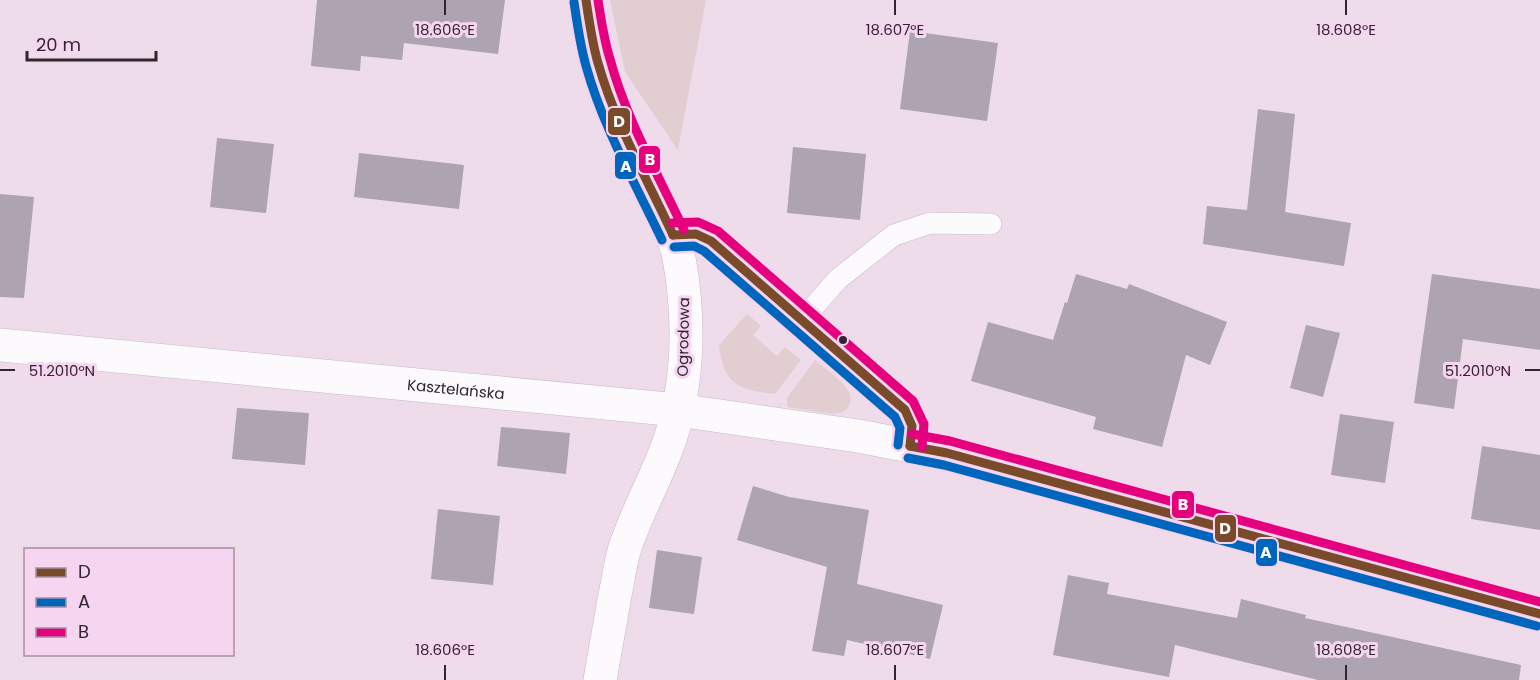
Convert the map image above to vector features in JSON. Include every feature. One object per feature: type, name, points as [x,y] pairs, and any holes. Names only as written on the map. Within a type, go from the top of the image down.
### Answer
[{"type":"street","name":"Ogrodowa","points":[[586,0],[596,58],[606,91],[673,236],[679,257],[684,294],[685,339],[678,410],[669,443],[623,553],[600,680]]},
{"type":"street","points":[[673,236],[696,234],[711,241],[905,410],[912,426],[910,446]]},
{"type":"street","name":"Kasztelańska","points":[[0,345],[678,410],[910,446],[947,453],[1540,614]]},
{"type":"lane","points":[[802,320],[838,279],[894,235],[930,223],[991,224]]},
{"type":"shaded area","points":[[610,0],[706,0],[678,150],[625,72]]},
{"type":"shaded area","points":[[747,314],[761,326],[753,335],[777,356],[785,347],[801,360],[775,394],[743,387],[735,383],[724,369],[719,345]]},
{"type":"shaded area","points":[[815,360],[846,387],[851,400],[844,411],[833,414],[787,407],[787,398]]},
{"type":"building","points":[[317,0],[505,0],[498,54],[404,43],[402,60],[361,56],[360,71],[311,66]]},
{"type":"building","points":[[910,31],[998,43],[987,121],[900,109]]},
{"type":"building","points":[[1258,109],[1295,114],[1285,212],[1351,223],[1344,266],[1203,244],[1207,206],[1247,210]]},
{"type":"building","points":[[217,138],[274,144],[266,213],[210,207]]},
{"type":"building","points":[[793,147],[866,154],[860,220],[787,213]]},
{"type":"building","points":[[359,153],[464,165],[459,209],[354,197]]},
{"type":"building","points":[[0,194],[34,197],[24,298],[0,297]]},
{"type":"building","points":[[1076,274],[1127,289],[1129,284],[1227,322],[1210,365],[1186,355],[1162,447],[1093,429],[1096,417],[971,381],[988,322],[1053,340]]},
{"type":"building","points":[[1432,274],[1540,289],[1540,350],[1463,339],[1454,409],[1414,403]]},
{"type":"building","points":[[1306,325],[1340,333],[1323,397],[1290,388]]},
{"type":"building","points":[[237,408],[309,413],[305,465],[232,459]]},
{"type":"building","points":[[1340,414],[1394,422],[1385,483],[1331,475]]},
{"type":"building","points":[[501,427],[570,433],[566,474],[497,466]]},
{"type":"building","points":[[1482,446],[1540,455],[1540,530],[1471,519]]},
{"type":"building","points":[[753,486],[789,497],[869,510],[857,584],[943,605],[930,659],[847,640],[844,656],[812,651],[827,567],[737,540]]},
{"type":"building","points":[[438,509],[500,516],[493,585],[431,579]]},
{"type":"building","points":[[657,550],[702,557],[694,614],[649,608]]},
{"type":"building","points":[[1068,575],[1109,583],[1107,594],[1237,618],[1241,599],[1306,615],[1305,618],[1521,665],[1519,680],[1318,680],[1175,645],[1169,677],[1053,655]]},
{"type":"transit line","name":"D","points":[[586,0],[598,63],[613,107],[673,235]]},
{"type":"transit line","name":"B","points":[[598,0],[608,52],[625,103],[684,230]]},
{"type":"transit line","name":"A","points":[[574,2],[584,58],[601,111],[662,240]]},
{"type":"transit line","name":"B","points":[[672,223],[698,222],[718,231],[913,401],[924,424],[922,447]]},
{"type":"transit line","name":"D","points":[[673,235],[696,234],[711,241],[905,410],[912,426],[910,446]]},
{"type":"transit line","name":"A","points":[[674,247],[694,246],[704,251],[895,417],[900,428],[898,445]]},
{"type":"transit line","name":"B","points":[[912,434],[950,441],[1540,602]]},
{"type":"transit line","name":"D","points":[[910,446],[947,453],[1540,614]]},
{"type":"transit line","name":"A","points":[[908,458],[944,465],[1537,626]]}]
